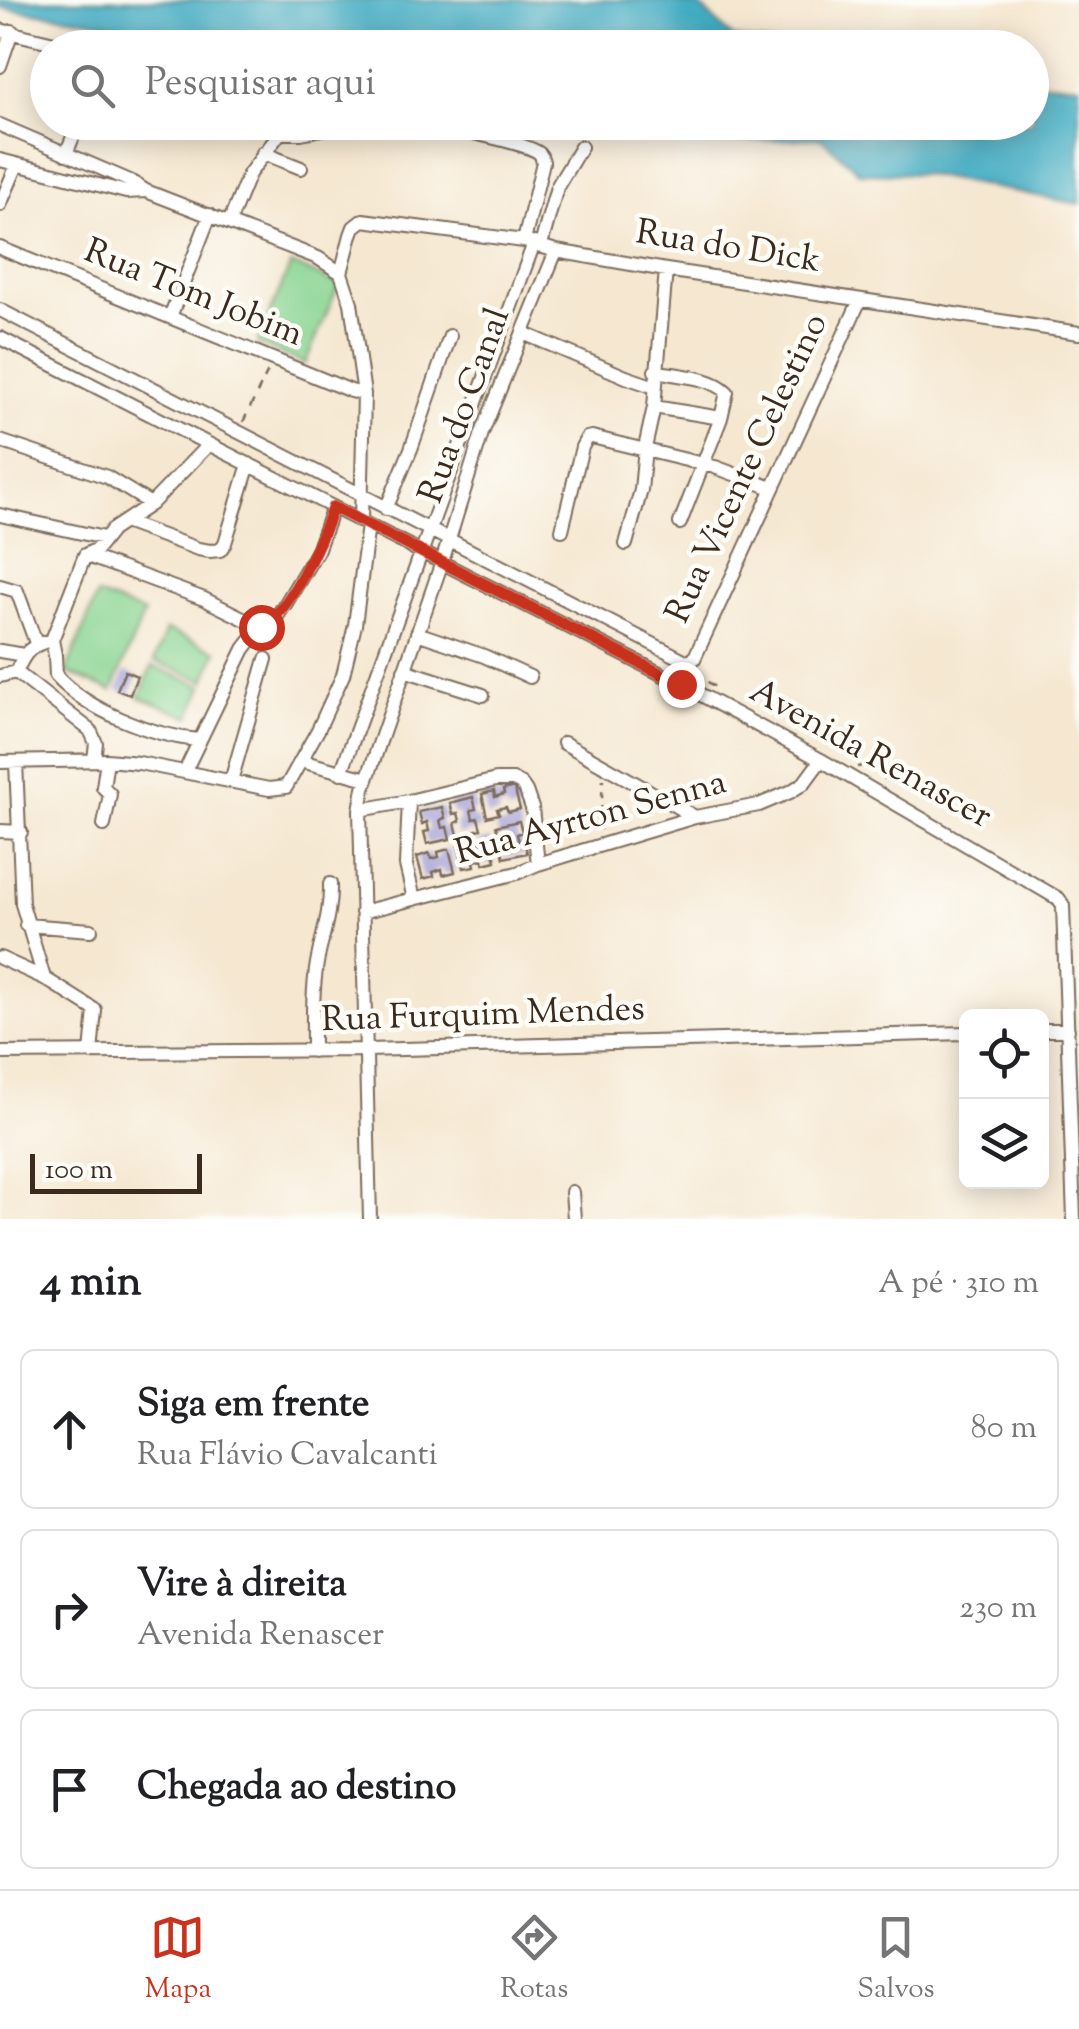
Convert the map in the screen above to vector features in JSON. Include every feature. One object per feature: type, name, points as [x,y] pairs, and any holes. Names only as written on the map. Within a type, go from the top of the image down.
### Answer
[{"type":"street","points":[[0,66],[6,31]]},
{"type":"street","points":[[0,125],[30,138]]},
{"type":"street","points":[[0,762],[140,763],[278,790],[286,787],[344,676],[355,625],[364,523],[364,394],[351,303],[341,273],[318,258],[146,192],[130,181],[35,140]]},
{"type":"street","points":[[50,173],[69,140]]},
{"type":"street","points":[[230,223],[249,174],[274,140]]},
{"type":"street","points":[[499,140],[532,149],[543,162],[533,243]]},
{"type":"street","points":[[341,773],[533,243],[580,147]]},
{"type":"street","points":[[262,153],[301,168]]},
{"type":"street","points":[[0,160],[126,192],[146,192]]},
{"type":"street","points":[[0,205],[17,165]]},
{"type":"street","points":[[170,317],[210,215]]},
{"type":"street","name":"Rua do Dick","points":[[341,273],[354,227],[363,220],[533,243],[556,251],[666,270],[1079,333]]},
{"type":"street","name":"Rua Tom Jobim","points":[[0,248],[364,394]]},
{"type":"street","name":"Rua do Canal","points":[[370,1219],[360,810],[482,433],[556,251]]},
{"type":"street","points":[[626,544],[642,490],[666,270]]},
{"type":"street","name":"Rua Vicente Celestino","points":[[681,684],[860,300]]},
{"type":"street","points":[[0,310],[686,662],[691,661]]},
{"type":"street","points":[[523,332],[655,387]]},
{"type":"street","points":[[386,509],[450,336]]},
{"type":"street","name":"Avenida Renascer","points":[[0,338],[681,684],[1050,892],[1062,906],[1068,1030]]},
{"type":"street","points":[[655,371],[708,382],[725,389],[727,399],[680,522]]},
{"type":"street","points":[[654,407],[720,418]]},
{"type":"street","points":[[562,530],[587,438],[644,448],[738,474],[772,488]]},
{"type":"street","points":[[0,441],[107,477],[151,504]]},
{"type":"street","points":[[199,740],[106,712],[74,692],[56,676],[52,640],[85,555],[151,504],[210,444]]},
{"type":"street","points":[[124,522],[198,548],[220,550],[249,464]]},
{"type":"street","points":[[184,771],[244,649],[261,627],[273,622],[286,603],[317,551],[333,507]]},
{"type":"street","points":[[0,516],[104,538]]},
{"type":"street","points":[[85,555],[204,600],[261,627]]},
{"type":"street","points":[[0,586],[18,592],[36,643]]},
{"type":"street","points":[[417,633],[530,677]]},
{"type":"street","points":[[16,672],[24,655],[36,643],[52,640]]},
{"type":"street","points":[[0,651],[24,655]]},
{"type":"street","points":[[231,781],[266,659]]},
{"type":"street","points":[[404,670],[484,695]]},
{"type":"street","points":[[0,676],[16,672]]},
{"type":"street","points":[[16,672],[95,736],[103,788],[110,794],[104,825]]},
{"type":"street","points":[[95,736],[106,712]]},
{"type":"street","points":[[564,743],[694,817]]},
{"type":"street","name":"Rua Ayrton Senna","points":[[362,912],[516,873],[694,817],[759,805],[804,783],[821,760]]},
{"type":"street","points":[[16,762],[22,904],[44,978]]},
{"type":"street","points":[[298,767],[367,779]]},
{"type":"street","points":[[360,810],[496,780],[513,780],[526,791],[532,808],[538,864]]},
{"type":"street","points":[[409,801],[406,865],[414,898]]},
{"type":"street","points":[[0,831],[20,832]]},
{"type":"street","points":[[313,1051],[316,968],[329,912],[330,884]]},
{"type":"street","points":[[26,925],[92,930]]},
{"type":"street","points":[[0,958],[44,978],[95,1010],[91,1052]]},
{"type":"street","points":[[1049,1030],[1068,1030],[1074,1219]]},
{"type":"street","name":"Rua Furquim Mendes","points":[[0,1054],[366,1050],[959,1032]]},
{"type":"street","points":[[572,1192],[574,1219]]},
{"type":"path","points":[[238,432],[274,359]]},
{"type":"path","points":[[599,846],[604,767]]},
{"type":"green space","points":[[291,264],[339,284],[305,364],[257,343]]},
{"type":"green space","points":[[97,595],[144,613],[112,691],[66,672]]},
{"type":"green space","points":[[166,630],[217,651],[205,681],[154,661]]},
{"type":"green space","points":[[152,666],[203,686],[190,717],[139,697]]},
{"type":"water","points":[[0,0],[656,0],[700,6],[725,30],[146,30],[0,8]]},
{"type":"water","points":[[1049,83],[1079,85],[1079,204],[922,174],[860,173],[823,140],[1049,140]]},
{"type":"water","points":[[697,140],[776,140],[709,143]]},
{"type":"building","points":[[125,671],[137,676],[130,695],[117,690]]},
{"type":"building","points":[[514,787],[520,809],[497,809],[499,814],[487,817],[482,794],[494,791],[495,797]]},
{"type":"building","points":[[473,797],[473,819],[478,818],[481,829],[458,835],[458,813],[453,814],[450,803]]},
{"type":"building","points":[[442,807],[442,828],[447,827],[450,839],[427,844],[427,822],[422,824],[419,812]]},
{"type":"building","points":[[519,821],[519,843],[524,841],[527,853],[504,858],[504,837],[499,838],[496,826]]},
{"type":"building","points":[[490,839],[496,861],[484,864],[483,859],[464,868],[458,846],[470,843],[472,848]]},
{"type":"building","points":[[449,849],[455,872],[443,875],[442,869],[423,879],[417,857],[429,853],[431,859],[439,857],[438,852]]},
{"type":"route","points":[[261,627],[273,622],[286,603],[317,551],[333,507],[681,684]]}]
